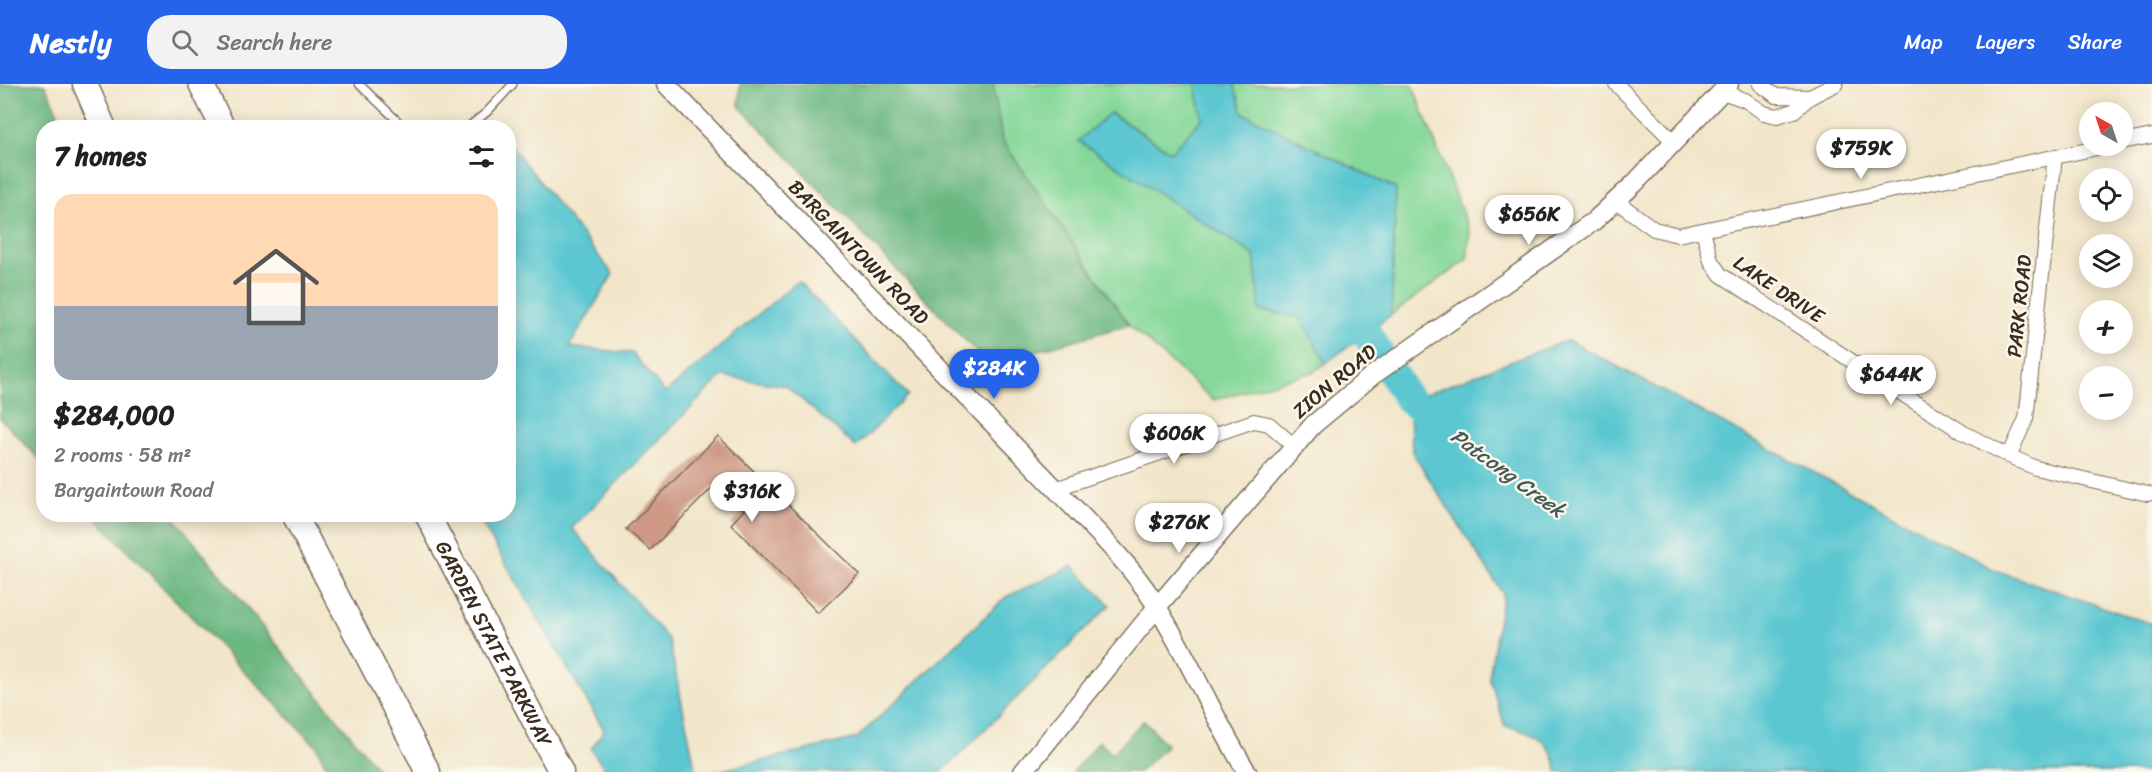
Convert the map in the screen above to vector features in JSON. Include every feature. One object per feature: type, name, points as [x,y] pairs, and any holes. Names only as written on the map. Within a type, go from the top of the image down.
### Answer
[{"type":"highway","points":[[85,84],[101,120]]},
{"type":"highway","points":[[201,84],[219,120]]},
{"type":"highway","points":[[298,522],[428,772]]},
{"type":"highway","name":"GARDEN STATE PARKWAY","points":[[431,522],[561,772]]},
{"type":"street","name":"BARGAINTOWN ROAD","points":[[666,84],[1124,562],[1157,607],[1214,716],[1247,772]]},
{"type":"street","points":[[1616,84],[1674,142]]},
{"type":"street","points":[[1760,84],[1776,96],[1809,97]]},
{"type":"street","points":[[1726,88],[1764,114],[1773,116],[1794,111],[1809,97],[1836,84]]},
{"type":"street","name":"ZION ROAD","points":[[1023,772],[1293,445],[1337,403],[1373,375],[1558,248],[1616,201],[1726,88]]},
{"type":"street","points":[[2133,140],[2152,136]]},
{"type":"street","points":[[1616,201],[1659,232],[1678,235],[2079,151]]},
{"type":"street","name":"PARK ROAD","points":[[2009,456],[2026,419],[2055,156]]},
{"type":"street","name":"LAKE DRIVE","points":[[1703,230],[1708,256],[1721,274],[1964,433],[2036,468],[2148,494]]},
{"type":"street","points":[[1055,489],[1254,421],[1269,424],[1293,445]]},
{"type":"lane","points":[[359,84],[397,120]]},
{"type":"lane","points":[[477,120],[513,84]]},
{"type":"green space","points":[[0,84],[45,84],[61,120],[36,120],[36,456],[0,418]]},
{"type":"green space","points":[[740,84],[993,84],[1002,140],[1129,325],[1014,357],[984,360],[739,106]]},
{"type":"green space","points":[[993,84],[1196,84],[1202,119],[1171,152],[1111,113],[1079,141],[1254,255],[1260,311],[1300,316],[1326,363],[1313,372],[1213,400],[1129,325],[1002,140]]},
{"type":"green space","points":[[1234,84],[1412,84],[1470,232],[1467,259],[1391,315],[1396,189],[1243,113]]},
{"type":"green space","points":[[100,522],[178,522],[380,772],[329,772],[316,746]]},
{"type":"green space","points":[[1144,720],[1167,746],[1139,772],[1073,772],[1099,741],[1112,754]]},
{"type":"water","points":[[1196,84],[1234,84],[1243,113],[1396,189],[1391,315],[1326,363],[1300,317],[1260,311],[1254,255],[1078,141],[1110,113],[1171,152],[1202,119]]},
{"type":"water","points":[[516,152],[613,274],[569,347],[632,353],[665,393],[798,281],[908,395],[856,447],[786,386],[722,376],[572,528],[669,640],[696,772],[607,772],[591,749],[604,730],[481,522],[516,522]]},
{"type":"water","points":[[1568,340],[1995,570],[2152,624],[2152,772],[1557,772],[1551,752],[1540,739],[1505,726],[1489,677],[1503,594],[1412,452],[1409,400]]},
{"type":"water","points":[[1073,566],[1110,605],[942,772],[713,772],[857,738],[1006,597]]},
{"type":"building","points":[[718,436],[859,574],[818,613],[731,524],[744,510],[714,486],[650,550],[626,529]]},
{"type":"waterway","name":"Patcong Creek","points":[[1360,294],[1360,323],[1409,400],[1443,425]]}]
